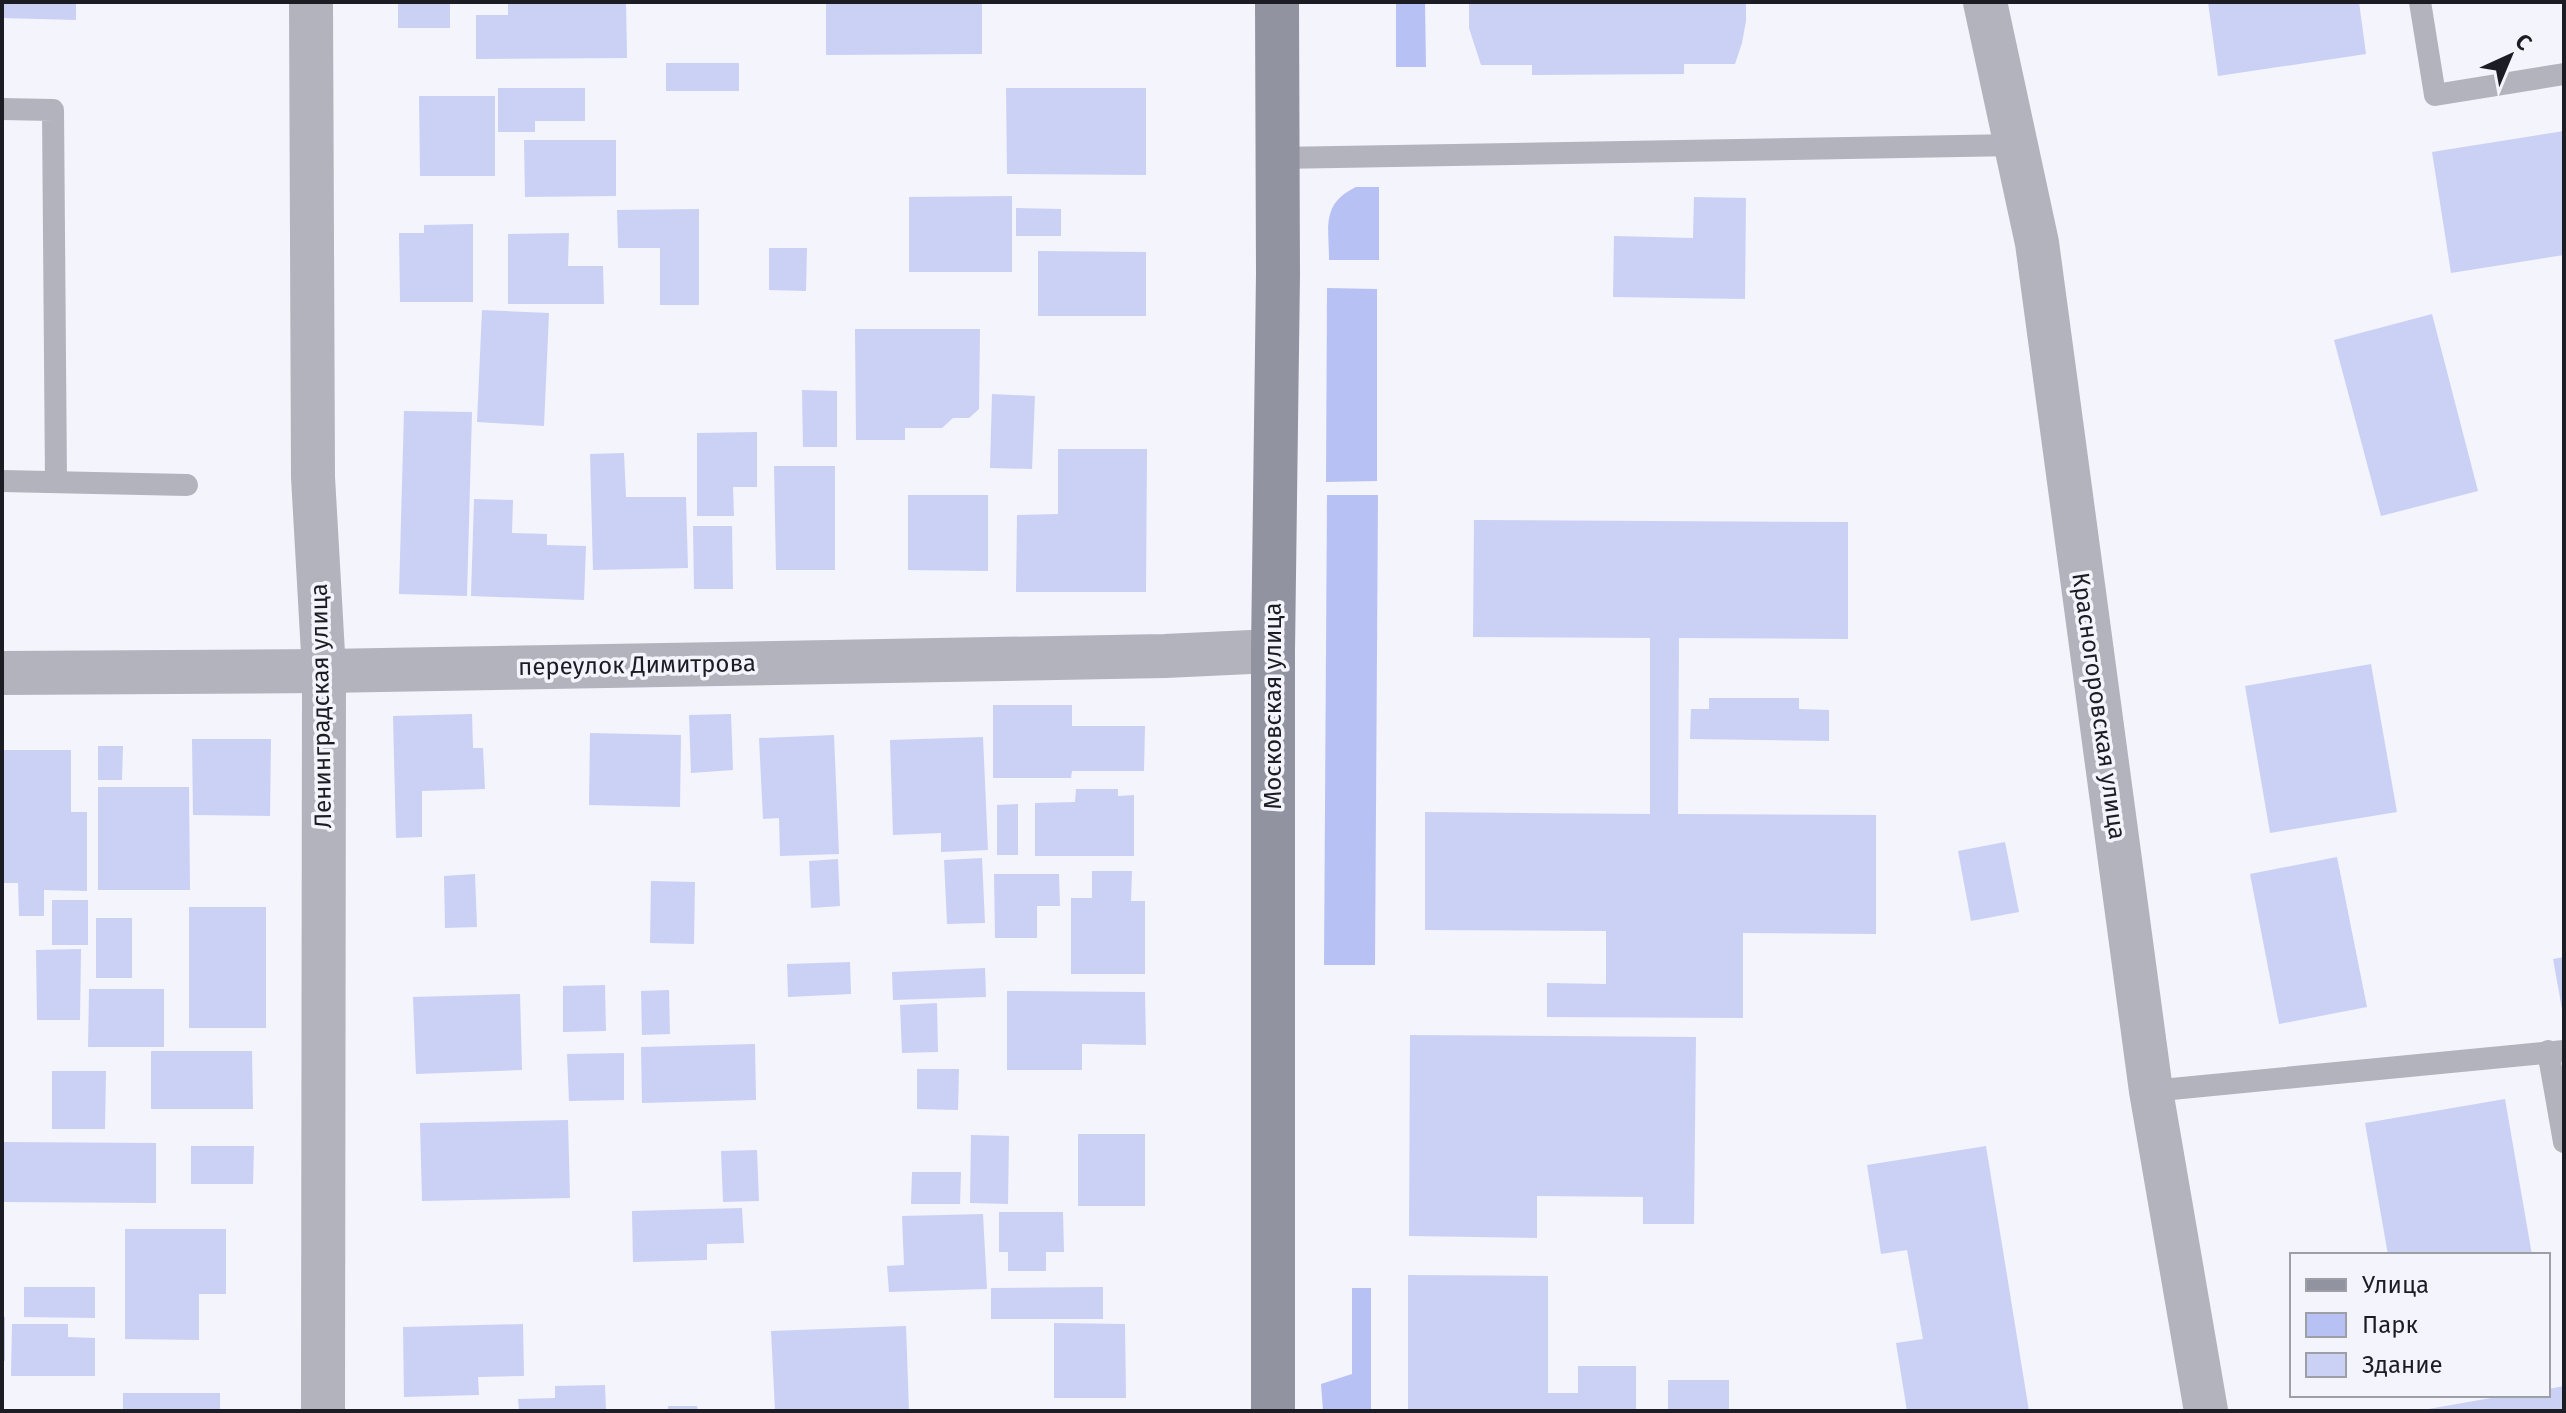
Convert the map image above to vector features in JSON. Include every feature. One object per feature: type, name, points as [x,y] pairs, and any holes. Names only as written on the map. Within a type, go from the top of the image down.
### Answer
[{"type":"main road","name":"Московская улица","points":[[1273,1411],[1277,2]]},
{"type":"street","name":"Ленинградская улица","points":[[311,2],[313,477],[324,671],[323,1411]]},
{"type":"street","name":"Красногоровская улица","points":[[1985,2],[2037,243],[2151,1091],[2206,1411]]},
{"type":"street","name":"переулок Димитрова","points":[[2,673],[324,671],[1273,651]]},
{"type":"lane","points":[[2420,2],[2435,95],[2564,74]]},
{"type":"lane","points":[[2,109],[53,110],[56,482]]},
{"type":"lane","points":[[1278,158],[2016,145]]},
{"type":"lane","points":[[2,481],[187,485]]},
{"type":"lane","points":[[2151,1091],[2556,1051],[2564,1142]]},
{"type":"green space","points":[[1396,2],[1425,2],[1426,67],[1396,67]]},
{"type":"green space","points":[[1356,187],[1379,187],[1379,260],[1329,260],[1329,217],[1337,201]]},
{"type":"green space","points":[[1327,288],[1377,289],[1377,481],[1326,482]]},
{"type":"green space","points":[[1327,495],[1378,495],[1375,965],[1324,965]]},
{"type":"green space","points":[[1352,1288],[1371,1288],[1371,1411],[1323,1411],[1321,1384],[1352,1374]]},
{"type":"building","points":[[2,2],[76,2],[76,20],[2,18]]},
{"type":"building","points":[[398,2],[450,2],[450,28],[398,28]]},
{"type":"building","points":[[508,2],[626,2],[627,58],[476,59],[476,15],[508,15]]},
{"type":"building","points":[[826,2],[982,2],[982,54],[826,55]]},
{"type":"building","points":[[1469,2],[1746,2],[1746,21],[1735,64],[1684,64],[1684,74],[1532,75],[1532,65],[1481,65],[1469,28]]},
{"type":"building","points":[[2208,2],[2359,2],[2366,54],[2218,76]]},
{"type":"building","points":[[666,63],[739,63],[739,91],[666,91]]},
{"type":"building","points":[[498,88],[585,88],[585,121],[535,121],[535,132],[498,132]]},
{"type":"building","points":[[1006,88],[1146,88],[1146,175],[1007,174]]},
{"type":"building","points":[[419,96],[495,96],[495,176],[420,176]]},
{"type":"building","points":[[2564,131],[2564,255],[2451,273],[2432,152]]},
{"type":"building","points":[[524,140],[616,140],[616,196],[525,197]]},
{"type":"building","points":[[1012,196],[1012,272],[909,272],[909,197]]},
{"type":"building","points":[[1694,197],[1746,198],[1745,299],[1613,297],[1614,236],[1693,238]]},
{"type":"building","points":[[1016,208],[1061,209],[1061,236],[1016,236]]},
{"type":"building","points":[[699,209],[699,305],[660,305],[660,248],[618,248],[617,210]]},
{"type":"building","points":[[473,224],[473,302],[400,302],[399,233],[424,233],[424,225]]},
{"type":"building","points":[[569,233],[568,266],[603,266],[604,304],[508,304],[508,234]]},
{"type":"building","points":[[769,248],[807,248],[806,291],[769,290]]},
{"type":"building","points":[[1038,251],[1146,252],[1146,316],[1038,316]]},
{"type":"building","points":[[482,310],[549,313],[544,426],[477,422]]},
{"type":"building","points":[[2432,314],[2478,491],[2381,516],[2334,340]]},
{"type":"building","points":[[855,329],[980,329],[979,409],[969,418],[953,418],[942,428],[905,428],[905,440],[856,440]]},
{"type":"building","points":[[802,390],[837,391],[837,447],[803,447]]},
{"type":"building","points":[[992,394],[1035,396],[1032,469],[990,468]]},
{"type":"building","points":[[404,411],[472,412],[467,596],[399,594]]},
{"type":"building","points":[[757,432],[757,487],[733,487],[734,516],[697,516],[697,433]]},
{"type":"building","points":[[1058,449],[1147,449],[1146,592],[1016,592],[1017,515],[1058,514]]},
{"type":"building","points":[[624,453],[626,497],[686,497],[688,568],[593,570],[590,454]]},
{"type":"building","points":[[774,466],[835,466],[835,570],[776,570]]},
{"type":"building","points":[[908,495],[988,495],[988,571],[908,570]]},
{"type":"building","points":[[474,499],[513,500],[512,533],[547,534],[547,545],[586,546],[584,600],[471,596]]},
{"type":"building","points":[[1474,520],[1848,522],[1848,639],[1679,638],[1678,814],[1876,815],[1876,934],[1743,933],[1743,1018],[1547,1017],[1547,983],[1606,984],[1606,931],[1425,930],[1425,812],[1650,814],[1650,638],[1473,637]]},
{"type":"building","points":[[693,526],[732,526],[733,589],[694,589]]},
{"type":"building","points":[[2371,664],[2397,812],[2270,833],[2245,686]]},
{"type":"building","points":[[1709,698],[1799,698],[1799,709],[1829,710],[1829,741],[1690,739],[1691,709],[1709,709]]},
{"type":"building","points":[[993,705],[1072,705],[1072,726],[1145,726],[1144,771],[1072,771],[1071,778],[993,778]]},
{"type":"building","points":[[472,714],[473,748],[483,748],[485,789],[422,791],[422,837],[396,838],[393,716]]},
{"type":"building","points":[[731,714],[733,770],[691,773],[689,715]]},
{"type":"building","points":[[590,733],[681,735],[680,807],[589,805]]},
{"type":"building","points":[[834,735],[839,854],[780,856],[779,818],[763,819],[759,738]]},
{"type":"building","points":[[983,737],[988,850],[941,852],[941,833],[893,835],[890,740]]},
{"type":"building","points":[[192,739],[271,739],[270,816],[193,815]]},
{"type":"building","points":[[98,746],[123,746],[122,780],[98,780]]},
{"type":"building","points":[[2,750],[71,750],[71,812],[87,812],[87,891],[44,890],[44,916],[19,916],[18,883],[2,883]]},
{"type":"building","points":[[98,787],[189,787],[190,890],[98,890]]},
{"type":"building","points":[[1076,789],[1118,789],[1118,796],[1134,795],[1134,856],[1035,856],[1035,803],[1075,802]]},
{"type":"building","points":[[1018,804],[1018,855],[997,855],[997,805]]},
{"type":"building","points":[[2005,842],[2019,912],[1971,921],[1958,851]]},
{"type":"building","points":[[2337,857],[2367,1007],[2279,1024],[2250,874]]},
{"type":"building","points":[[982,858],[985,923],[947,924],[944,860]]},
{"type":"building","points":[[838,859],[840,906],[811,908],[809,861]]},
{"type":"building","points":[[1092,871],[1132,871],[1131,901],[1145,901],[1145,974],[1071,974],[1071,898],[1092,898]]},
{"type":"building","points":[[475,874],[477,927],[445,928],[444,876]]},
{"type":"building","points":[[994,874],[1059,874],[1060,906],[1037,906],[1037,938],[995,938]]},
{"type":"building","points":[[651,881],[695,882],[694,944],[650,943]]},
{"type":"building","points":[[52,900],[88,900],[88,945],[52,945]]},
{"type":"building","points":[[189,907],[266,907],[266,1028],[189,1028]]},
{"type":"building","points":[[96,918],[132,918],[132,978],[96,978]]},
{"type":"building","points":[[81,949],[80,1020],[37,1020],[36,950]]},
{"type":"building","points":[[2564,957],[2564,1009],[2562,1009],[2553,959]]},
{"type":"building","points":[[850,962],[851,994],[788,997],[787,964]]},
{"type":"building","points":[[985,968],[986,997],[893,1000],[892,972]]},
{"type":"building","points":[[605,985],[606,1031],[563,1032],[563,986]]},
{"type":"building","points":[[89,989],[164,989],[164,1047],[88,1047]]},
{"type":"building","points":[[669,990],[670,1034],[642,1035],[641,991]]},
{"type":"building","points":[[1007,991],[1145,992],[1146,1045],[1082,1044],[1082,1070],[1007,1070]]},
{"type":"building","points":[[520,994],[522,1070],[416,1074],[413,997]]},
{"type":"building","points":[[937,1003],[938,1052],[902,1053],[900,1005]]},
{"type":"building","points":[[1410,1035],[1696,1037],[1694,1224],[1643,1224],[1643,1197],[1537,1196],[1537,1238],[1409,1236]]},
{"type":"building","points":[[755,1044],[756,1100],[642,1103],[641,1047]]},
{"type":"building","points":[[151,1051],[252,1051],[253,1109],[151,1109]]},
{"type":"building","points":[[624,1053],[624,1100],[569,1101],[567,1054]]},
{"type":"building","points":[[917,1069],[959,1069],[958,1110],[917,1109]]},
{"type":"building","points":[[52,1071],[106,1071],[105,1129],[52,1129]]},
{"type":"building","points":[[2505,1099],[2532,1253],[2388,1253],[2365,1123]]},
{"type":"building","points":[[568,1120],[570,1198],[422,1201],[420,1123]]},
{"type":"building","points":[[1078,1134],[1145,1134],[1145,1206],[1078,1206]]},
{"type":"building","points":[[971,1135],[1009,1136],[1008,1204],[970,1203]]},
{"type":"building","points":[[2,1142],[156,1143],[156,1203],[2,1202]]},
{"type":"building","points":[[191,1146],[254,1146],[253,1184],[191,1184]]},
{"type":"building","points":[[1986,1146],[2029,1411],[1907,1411],[1896,1343],[1923,1339],[1907,1250],[1881,1254],[1867,1165]]},
{"type":"building","points":[[757,1150],[759,1201],[723,1202],[721,1151]]},
{"type":"building","points":[[912,1172],[961,1172],[960,1204],[911,1204]]},
{"type":"building","points":[[742,1208],[744,1243],[707,1244],[707,1260],[633,1262],[632,1211]]},
{"type":"building","points":[[999,1212],[1063,1212],[1064,1252],[1046,1252],[1046,1271],[1008,1271],[1008,1252],[999,1252]]},
{"type":"building","points":[[983,1214],[987,1289],[889,1292],[887,1266],[904,1265],[902,1216]]},
{"type":"building","points":[[125,1229],[226,1229],[226,1294],[199,1294],[199,1340],[125,1339]]},
{"type":"building","points":[[1408,1275],[1548,1276],[1548,1393],[1578,1393],[1578,1366],[1636,1366],[1636,1411],[1408,1411]]},
{"type":"building","points":[[24,1287],[95,1287],[95,1318],[24,1317]]},
{"type":"building","points":[[1103,1287],[1103,1319],[991,1319],[991,1288]]},
{"type":"building","points":[[2,1317],[5,1317],[5,1361],[2,1361]]},
{"type":"building","points":[[1054,1323],[1125,1324],[1126,1398],[1054,1398]]},
{"type":"building","points":[[12,1324],[68,1324],[68,1337],[95,1338],[95,1376],[11,1376]]},
{"type":"building","points":[[523,1324],[524,1376],[478,1377],[479,1395],[404,1397],[403,1327]]},
{"type":"building","points":[[906,1326],[909,1411],[775,1411],[771,1331]]},
{"type":"building","points":[[1668,1380],[1729,1380],[1729,1411],[1668,1411]]},
{"type":"building","points":[[605,1385],[606,1411],[519,1411],[518,1399],[555,1398],[555,1386]]},
{"type":"building","points":[[2564,1386],[2564,1411],[2417,1411],[2497,1397],[2550,1397],[2550,1389]]},
{"type":"building","points":[[123,1393],[220,1393],[220,1411],[123,1411]]},
{"type":"building","points":[[668,1406],[697,1406],[698,1411],[668,1411]]}]
